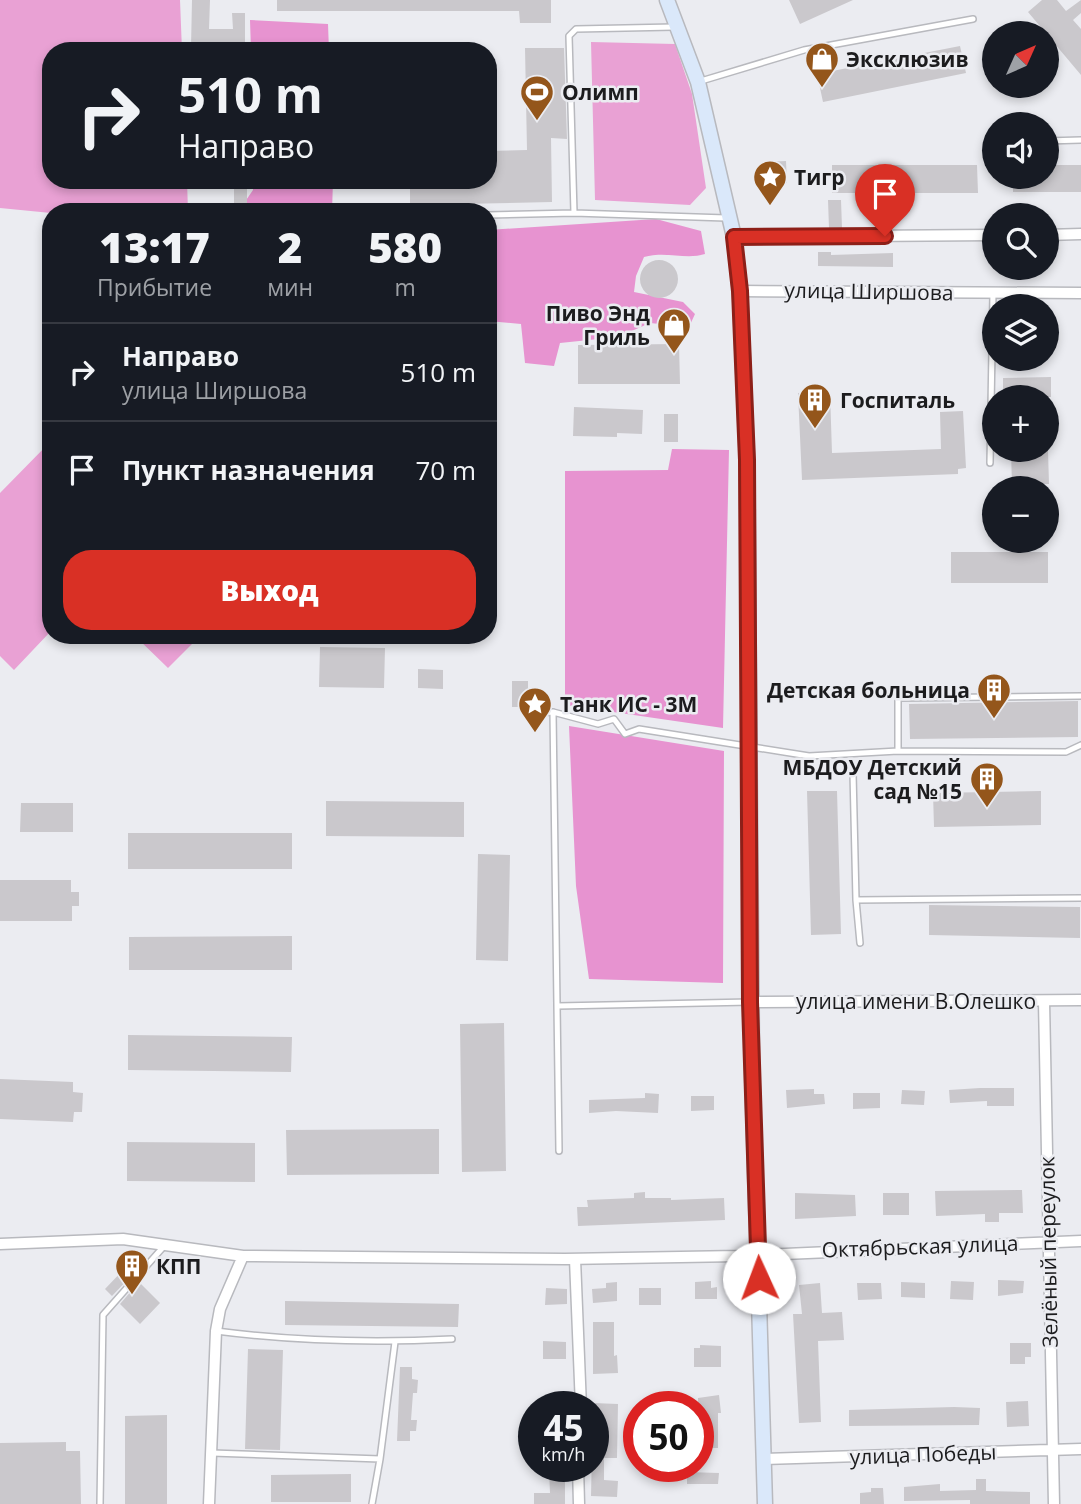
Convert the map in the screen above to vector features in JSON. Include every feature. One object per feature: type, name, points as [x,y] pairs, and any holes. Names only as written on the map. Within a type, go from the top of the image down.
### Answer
[{"type":"main road","points":[[667,0],[698,82],[734,237],[740,291],[747,460],[750,1002],[765,1504]]},
{"type":"street","points":[[1059,235],[1081,234]]},
{"type":"street","points":[[734,237],[982,235]]},
{"type":"street","name":"улица Ширшова","points":[[740,291],[1081,293]]},
{"type":"street","name":"улица имени В.Олешко","points":[[750,1002],[1081,1000]]},
{"type":"street","name":"Зелёный переулок","points":[[1044,1001],[1054,1504]]},
{"type":"street","name":"Октябрьская улица","points":[[0,1244],[123,1239],[243,1256],[575,1259],[738,1256],[758,1252],[1081,1241]]},
{"type":"street","points":[[209,1504],[216,1331],[220,1309],[243,1256]]},
{"type":"street","points":[[575,1259],[580,1391]]},
{"type":"street","name":"улица Победы","points":[[764,1459],[1081,1449]]},
{"type":"street","points":[[578,1482],[579,1504]]},
{"type":"lane","points":[[698,82],[804,50],[973,19]]},
{"type":"lane","points":[[574,214],[569,36],[576,29],[677,27]]},
{"type":"lane","points":[[1059,141],[1081,140]]},
{"type":"lane","points":[[497,215],[729,218]]},
{"type":"lane","points":[[990,463],[993,293]]},
{"type":"lane","points":[[898,751],[898,698],[1081,696]]},
{"type":"lane","points":[[553,712],[559,1151]]},
{"type":"lane","points":[[528,713],[553,712],[598,724],[614,719],[625,734],[639,729],[809,756],[898,751],[1066,752],[1081,745]]},
{"type":"lane","points":[[853,773],[856,900],[860,943]]},
{"type":"lane","points":[[856,900],[1081,898]]},
{"type":"lane","points":[[558,1006],[750,1002]]},
{"type":"lane","points":[[100,1504],[103,1315],[165,1245]]},
{"type":"lane","points":[[216,1331],[278,1339],[395,1342],[452,1339]]},
{"type":"lane","points":[[372,1504],[395,1342]]},
{"type":"lane","points":[[211,1453],[380,1459]]},
{"type":"shaded area","points":[[0,0],[180,0],[182,42],[42,42],[42,189],[187,189],[188,203],[42,203],[42,212],[0,208]]},
{"type":"shaded area","points":[[250,20],[328,24],[329,42],[251,42]]},
{"type":"shaded area","points":[[591,42],[675,44],[692,94],[706,188],[690,205],[595,200]]},
{"type":"shaded area","points":[[333,189],[332,203],[244,203],[253,190]]},
{"type":"shaded area","points":[[656,219],[701,231],[705,254],[644,257],[636,276],[634,292],[683,302],[695,314],[689,327],[650,323],[618,337],[560,343],[554,366],[525,363],[521,324],[497,322],[497,229]]},
{"type":"shaded area","points":[[672,449],[729,450],[723,728],[565,705],[565,471],[668,470]]},
{"type":"shaded area","points":[[42,450],[42,640],[14,670],[0,656],[0,493]]},
{"type":"shaded area","points":[[143,644],[192,644],[168,668]]},
{"type":"shaded area","points":[[569,726],[724,751],[723,983],[589,979],[576,886]]},
{"type":"building","points":[[192,0],[210,0],[209,29],[233,29],[232,13],[245,13],[245,42],[191,42]]},
{"type":"building","points":[[277,0],[551,0],[551,23],[520,23],[519,11],[277,11]]},
{"type":"building","points":[[789,0],[853,0],[800,24]]},
{"type":"building","points":[[1042,0],[1057,0],[1066,11],[1081,0],[1081,13],[1073,20],[1081,29],[1081,75],[1059,49],[1059,21],[1036,21],[1028,12]]},
{"type":"building","points":[[960,46],[966,73],[823,102],[817,74]]},
{"type":"building","points":[[525,48],[564,48],[567,139],[551,138],[552,202],[410,203],[410,189],[497,189],[497,151],[527,150]]},
{"type":"building","points":[[786,161],[787,183],[767,184],[765,162]]},
{"type":"building","points":[[832,165],[977,165],[978,193],[832,193]]},
{"type":"building","points":[[1059,165],[1081,165],[1081,192],[1013,192],[1013,189],[1059,189]]},
{"type":"building","points":[[234,189],[247,189],[247,203],[234,203]]},
{"type":"building","points":[[828,200],[841,200],[842,228],[829,228]]},
{"type":"building","points":[[818,252],[831,252],[831,255],[893,253],[893,267],[818,266]]},
{"type":"building","points":[[659,260],[672,266],[678,279],[672,292],[659,298],[646,292],[640,279],[646,266]]},
{"type":"building","points":[[679,344],[680,384],[578,384],[578,345]]},
{"type":"building","points":[[1051,377],[1051,385],[1003,385],[1003,378]]},
{"type":"building","name":"Госпиталь","points":[[830,392],[832,453],[941,449],[940,412],[963,411],[966,468],[958,469],[958,474],[802,480],[798,393]]},
{"type":"building","points":[[574,407],[643,410],[642,434],[617,433],[617,437],[573,436]]},
{"type":"building","points":[[664,414],[678,414],[678,442],[664,442]]},
{"type":"building","points":[[1011,462],[1048,462],[1049,476],[1012,476]]},
{"type":"building","points":[[951,552],[1048,553],[1048,583],[951,583]]},
{"type":"building","points":[[320,647],[385,648],[384,688],[319,687]]},
{"type":"building","points":[[418,669],[443,670],[443,689],[418,688]]},
{"type":"building","points":[[512,681],[528,681],[528,707],[512,707]]},
{"type":"building","name":"Детская больница","points":[[1078,701],[1078,737],[910,739],[909,704]]},
{"type":"building","points":[[807,791],[837,791],[841,934],[811,935]]},
{"type":"building","name":"МБДОУ Детский сад №15","points":[[1041,791],[1041,825],[934,827],[933,793]]},
{"type":"building","points":[[326,801],[464,802],[464,837],[326,836]]},
{"type":"building","points":[[21,803],[73,803],[73,832],[20,832]]},
{"type":"building","points":[[128,833],[292,833],[292,869],[128,869]]},
{"type":"building","points":[[478,854],[510,855],[508,961],[476,960]]},
{"type":"building","points":[[0,880],[71,880],[71,892],[79,892],[79,906],[72,906],[72,921],[0,921]]},
{"type":"building","points":[[929,905],[1080,907],[1080,938],[929,935]]},
{"type":"building","points":[[292,936],[292,970],[129,970],[129,937]]},
{"type":"building","points":[[504,1023],[506,1171],[462,1172],[460,1024]]},
{"type":"building","points":[[128,1035],[292,1037],[291,1072],[128,1070]]},
{"type":"building","points":[[0,1079],[73,1082],[73,1092],[83,1093],[82,1112],[74,1112],[73,1122],[0,1119]]},
{"type":"building","points":[[1014,1088],[1014,1106],[987,1106],[987,1101],[950,1103],[949,1090]]},
{"type":"building","points":[[814,1089],[814,1094],[824,1094],[825,1104],[787,1108],[786,1090]]},
{"type":"building","points":[[902,1090],[925,1091],[924,1105],[901,1104]]},
{"type":"building","points":[[645,1093],[659,1094],[658,1113],[589,1113],[589,1100],[645,1098]]},
{"type":"building","points":[[853,1093],[880,1093],[880,1108],[853,1109]]},
{"type":"building","points":[[691,1096],[714,1096],[714,1110],[691,1111]]},
{"type":"building","points":[[439,1129],[439,1174],[287,1175],[286,1130]]},
{"type":"building","points":[[127,1142],[255,1143],[255,1182],[127,1181]]},
{"type":"building","points":[[1022,1190],[1023,1213],[999,1213],[999,1222],[985,1222],[985,1214],[936,1216],[935,1191]]},
{"type":"building","points":[[645,1192],[645,1198],[671,1200],[724,1198],[725,1220],[578,1226],[577,1207],[588,1207],[587,1200],[634,1198],[634,1193]]},
{"type":"building","points":[[795,1193],[855,1195],[856,1216],[795,1219]]},
{"type":"building","points":[[883,1193],[909,1193],[909,1215],[883,1215]]},
{"type":"building","points":[[125,1268],[132,1275],[112,1296],[105,1289]]},
{"type":"building","points":[[998,1280],[1024,1281],[1023,1293],[998,1296]]},
{"type":"building","points":[[711,1281],[711,1288],[717,1287],[717,1299],[695,1299],[695,1282]]},
{"type":"building","points":[[951,1281],[974,1282],[973,1300],[950,1299]]},
{"type":"building","points":[[139,1282],[160,1303],[140,1324],[120,1304]]},
{"type":"building","points":[[617,1282],[617,1301],[593,1303],[592,1289],[606,1288],[606,1283]]},
{"type":"building","points":[[901,1282],[925,1283],[925,1298],[901,1297]]},
{"type":"building","points":[[820,1283],[822,1313],[842,1312],[844,1340],[818,1341],[821,1422],[799,1423],[793,1314],[802,1314],[799,1285]]},
{"type":"building","points":[[857,1283],[881,1283],[882,1299],[858,1300]]},
{"type":"building","points":[[546,1288],[567,1289],[567,1304],[545,1305]]},
{"type":"building","points":[[639,1288],[661,1288],[661,1305],[639,1305]]},
{"type":"building","points":[[285,1301],[459,1304],[458,1327],[285,1325]]},
{"type":"building","points":[[593,1322],[614,1322],[614,1356],[617,1355],[618,1373],[593,1374]]},
{"type":"building","points":[[543,1341],[566,1342],[566,1359],[543,1359]]},
{"type":"building","points":[[1010,1343],[1031,1343],[1031,1357],[1025,1357],[1025,1364],[1010,1364]]},
{"type":"building","points":[[700,1345],[721,1346],[721,1367],[694,1367],[694,1348],[700,1348]]},
{"type":"building","points":[[248,1349],[283,1350],[280,1450],[245,1449]]},
{"type":"building","points":[[400,1367],[412,1367],[412,1379],[418,1380],[417,1393],[413,1393],[411,1420],[417,1420],[416,1431],[410,1431],[410,1441],[397,1441]]},
{"type":"building","points":[[719,1395],[721,1413],[718,1413],[718,1448],[714,1448],[714,1396]]},
{"type":"building","points":[[1028,1401],[1029,1426],[1007,1427],[1006,1402]]},
{"type":"building","points":[[609,1404],[618,1404],[617,1458],[609,1458]]},
{"type":"building","points":[[980,1408],[979,1425],[849,1426],[849,1410]]},
{"type":"building","points":[[167,1415],[167,1504],[125,1504],[125,1416]]},
{"type":"building","points":[[66,1442],[66,1451],[80,1451],[81,1504],[0,1504],[0,1443]]},
{"type":"building","points":[[714,1473],[719,1473],[718,1484],[687,1484],[714,1482]]},
{"type":"building","points":[[351,1474],[351,1502],[271,1502],[271,1475]]},
{"type":"building","points":[[976,1479],[986,1479],[986,1491],[1030,1492],[1030,1504],[970,1504],[970,1500],[904,1501],[904,1487],[940,1484],[940,1491],[976,1490]]},
{"type":"building","points":[[618,1481],[617,1497],[591,1496],[591,1482]]},
{"type":"building","points":[[550,1482],[565,1482],[565,1504],[534,1504],[534,1493],[550,1493]]},
{"type":"building","points":[[871,1488],[883,1488],[884,1504],[860,1504],[860,1493],[871,1492]]},
{"type":"place","name":"Эксклюзив","points":[[822,89]]},
{"type":"place","name":"Олимп","points":[[537,122]]},
{"type":"place","name":"Тигр","points":[[770,207]]},
{"type":"place","name":"Пиво Энд Гриль","points":[[674,355]]},
{"type":"place","name":"Госпиталь","points":[[815,430]]},
{"type":"place","name":"Детская больница","points":[[994,720]]},
{"type":"place","name":"Танк ИС - 3М","points":[[535,734]]},
{"type":"place","name":"МБДОУ Детский сад №15","points":[[987,809]]},
{"type":"place","name":"КПП","points":[[132,1296]]},
{"type":"route","points":[[759,1278],[750,1002],[745,557],[747,460],[740,291],[734,237],[885,236]]}]
